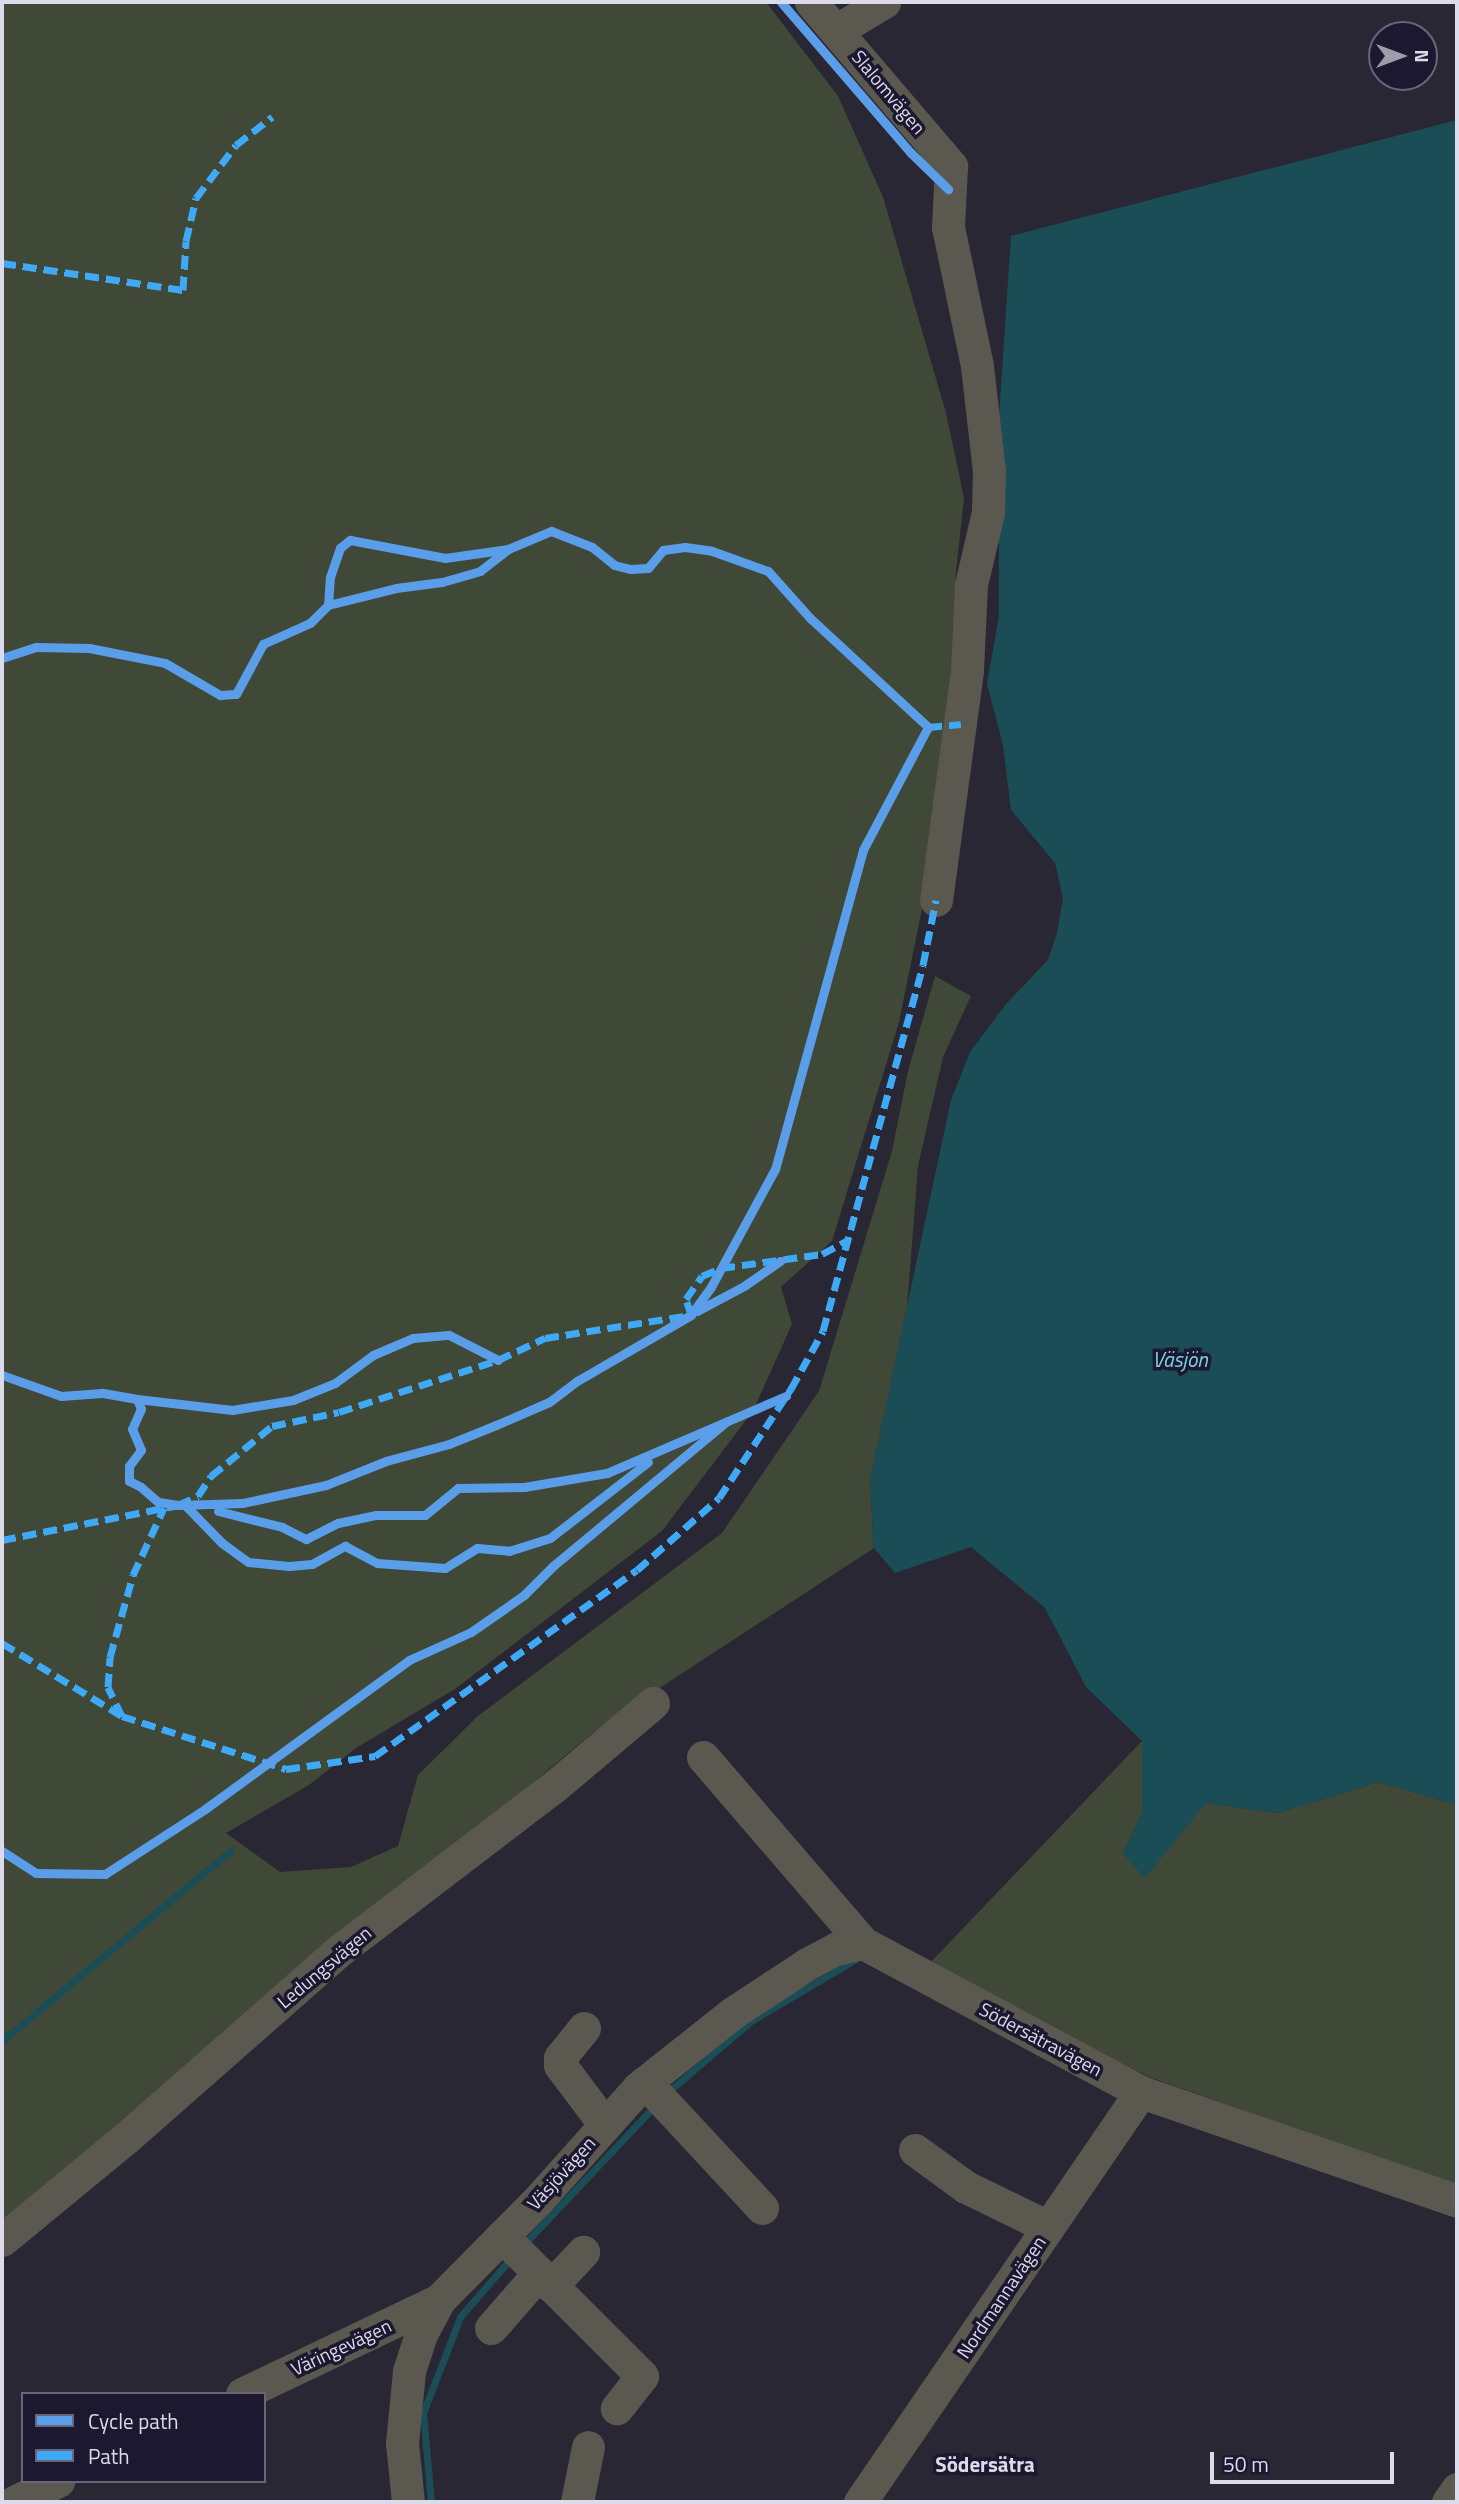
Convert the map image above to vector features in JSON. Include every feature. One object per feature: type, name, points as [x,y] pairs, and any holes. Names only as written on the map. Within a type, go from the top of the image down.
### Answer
[{"type":"street","name":"Slalomvägen","points":[[811,2],[951,166],[948,189],[951,246],[977,366],[989,471],[988,512],[971,585],[967,671],[936,900]]},
{"type":"street","points":[[837,30],[884,2]]},
{"type":"street","name":"Ledungsvägen","points":[[2,2240],[127,2137],[340,1951],[556,1785],[653,1703]]},
{"type":"street","name":"Södersätravägen","points":[[703,1757],[863,1943],[1141,2092],[1457,2201]]},
{"type":"street","name":"Väsjövägen","points":[[408,2502],[402,2443],[409,2371],[421,2334],[439,2300],[645,2082],[734,2012],[807,1964],[835,1950],[863,1943]]},
{"type":"street","points":[[584,2028],[560,2058],[560,2065],[605,2124]]},
{"type":"street","points":[[645,2082],[762,2208]]},
{"type":"street","name":"Nordmannavägen","points":[[860,2502],[1141,2092]]},
{"type":"street","points":[[915,2150],[967,2187],[1048,2227]]},
{"type":"street","points":[[502,2236],[642,2376],[617,2407]]},
{"type":"street","points":[[491,2328],[545,2280],[583,2252]]},
{"type":"street","name":"Väringevägen","points":[[246,2392],[439,2300]]},
{"type":"street","points":[[577,2502],[588,2447]]},
{"type":"street","points":[[14,2502],[54,2483]]},
{"type":"street","points":[[1448,2502],[1457,2489]]},
{"type":"green space","points":[[2,2],[766,2],[838,96],[883,197],[946,413],[964,498],[956,571],[953,687],[941,815],[899,1022],[832,1241],[781,1287],[792,1324],[753,1411],[662,1531],[455,1689],[356,1748],[309,1785],[226,1833],[280,1872],[351,1867],[398,1846],[418,1775],[478,1716],[722,1533],[819,1391],[892,1151],[908,1071],[935,976],[971,996],[943,1057],[918,1166],[907,1308],[870,1480],[874,1548],[600,1727],[2,2221]]},
{"type":"green space","points":[[1142,1741],[1142,1813],[1123,1854],[1206,1803],[1277,1813],[1379,1782],[1457,1805],[1457,2185],[1149,2077],[928,1965]]},
{"type":"water","name":"Väsjön","points":[[1457,120],[1457,1805],[1379,1782],[1277,1813],[1206,1803],[1145,1878],[1123,1854],[1142,1813],[1142,1741],[1086,1687],[1045,1608],[971,1547],[895,1573],[874,1548],[870,1480],[951,1100],[970,1052],[1006,1004],[1048,960],[1057,933],[1063,898],[1055,863],[1011,810],[1003,745],[987,684],[999,616],[999,417],[1011,236]]},
{"type":"waterway","points":[[2,2041],[231,1850]]},
{"type":"waterway","points":[[669,2091],[751,2021],[854,1960]]},
{"type":"waterway","points":[[526,2242],[649,2112]]},
{"type":"waterway","points":[[431,2502],[423,2413],[460,2317],[505,2265]]},
{"type":"marked path","points":[[2,263],[183,290],[186,241],[196,198],[236,145],[272,117]]},
{"type":"marked path","points":[[928,727],[961,724]]},
{"type":"marked path","points":[[2,1643],[122,1716],[286,1769],[375,1756],[637,1570],[719,1498],[791,1389],[823,1331],[923,965],[936,900]]},
{"type":"marked path","points":[[2,1540],[178,1505],[198,1496],[211,1476],[272,1426],[339,1412],[498,1360],[545,1338],[691,1315],[686,1299],[702,1276],[721,1268],[822,1254],[848,1240]]},
{"type":"marked path","points":[[122,1716],[108,1687],[110,1657],[133,1575],[164,1508]]},
{"type":"cycle path","points":[[781,2],[911,153],[948,189]]},
{"type":"cycle path","points":[[2,658],[36,647],[89,648],[165,663],[220,695],[236,694],[263,644],[310,623],[328,605],[396,588],[442,582],[480,571],[508,549],[551,531],[592,547],[614,565],[630,569],[648,568],[663,550],[685,547],[712,551],[768,571],[810,618],[928,727],[863,850],[775,1169],[711,1287],[691,1315],[577,1381],[549,1402],[496,1425],[449,1444],[386,1461],[326,1485],[243,1503],[178,1505],[158,1502],[141,1487],[129,1481],[129,1466],[141,1450],[132,1429],[141,1409],[137,1399],[102,1393],[61,1396],[2,1375]]},
{"type":"cycle path","points":[[328,605],[330,577],[340,548],[350,540],[445,558],[508,549]]},
{"type":"cycle path","points":[[697,1311],[744,1286],[780,1261]]},
{"type":"cycle path","points":[[137,1399],[232,1410],[293,1400],[335,1383],[373,1355],[413,1338],[449,1335],[498,1360]]},
{"type":"cycle path","points":[[218,1511],[282,1527],[306,1539],[338,1523],[376,1515],[425,1515],[458,1488],[524,1487],[607,1473],[786,1396]]},
{"type":"cycle path","points":[[2,1851],[36,1873],[105,1874],[205,1809],[409,1660],[471,1632],[524,1595],[553,1566],[727,1421]]},
{"type":"cycle path","points":[[185,1505],[222,1543],[248,1562],[289,1566],[312,1564],[345,1546],[377,1563],[445,1568],[477,1548],[509,1551],[550,1538],[648,1462]]},
{"type":"district","name":"Södersätra","points":[[985,2464]]}]
